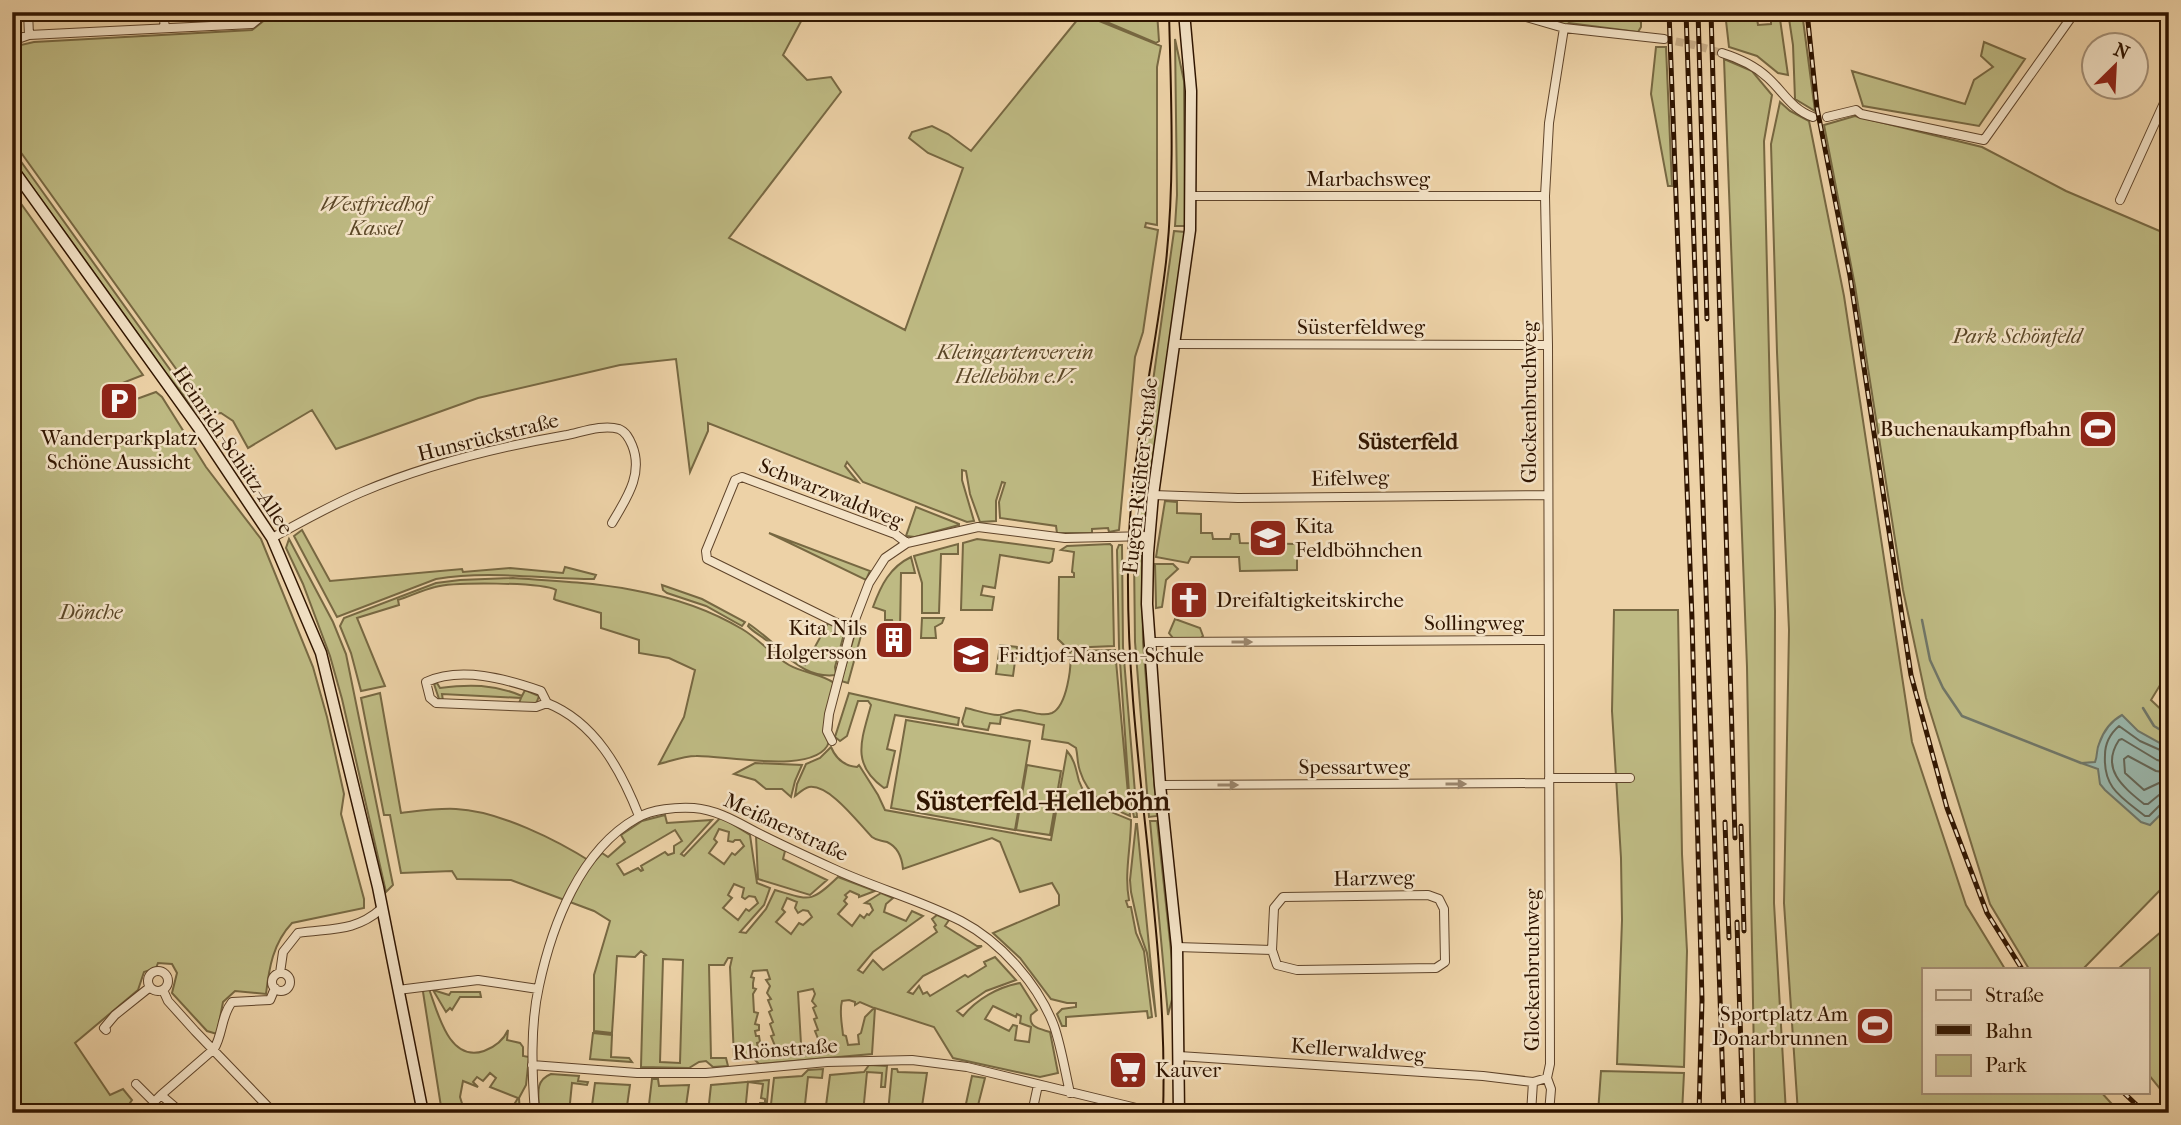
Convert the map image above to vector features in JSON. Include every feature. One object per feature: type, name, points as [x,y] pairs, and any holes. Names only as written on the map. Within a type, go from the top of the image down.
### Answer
[{"type":"main road","name":"Eugen-Richter-Straße","points":[[1179,1113],[1177,947],[1160,785],[1149,642],[1149,536],[1190,230],[1191,92],[1184,12]]},
{"type":"main road","name":"Heinrich-Schütz-Allee","points":[[12,169],[192,418],[272,538],[321,653],[378,887],[423,1113]]},
{"type":"street","points":[[28,12],[29,35]]},
{"type":"street","points":[[163,12],[165,28]]},
{"type":"street","points":[[12,41],[29,35],[252,24],[263,15],[275,12]]},
{"type":"street","points":[[1509,12],[1564,28],[1664,39]]},
{"type":"street","points":[[1827,117],[1856,110],[1861,114],[1984,140],[2074,12]]},
{"type":"street","name":"Glockenbruchweg","points":[[1549,1113],[1551,1089],[1547,1078],[1550,1051],[1546,495],[1548,345],[1545,196],[1549,123],[1564,28]]},
{"type":"street","points":[[1722,53],[1753,66],[1801,113],[1812,117]]},
{"type":"street","points":[[2120,200],[2169,92]]},
{"type":"street","name":"Marbachsweg","points":[[1191,196],[1545,196]]},
{"type":"street","name":"Süsterfeldweg","points":[[1175,344],[1548,345]]},
{"type":"street","name":"Hunsrückstraße","points":[[272,538],[363,492],[438,466],[549,438],[607,428],[621,430],[628,436],[635,453],[637,471],[626,499],[612,523]]},
{"type":"street","name":"Schwarzwaldweg","points":[[850,629],[707,559],[706,551],[735,480],[743,477],[895,534],[907,543]]},
{"type":"street","name":"Eifelweg","points":[[1153,495],[1238,498],[1546,495]]},
{"type":"street","name":"Schwarzwaldweg","points":[[832,741],[827,731],[829,714],[850,629],[875,571],[885,558],[907,543],[978,527],[1065,538],[1149,536]]},
{"type":"street","name":"Sollingweg","points":[[1149,642],[1548,640]]},
{"type":"street","points":[[547,704],[541,691],[483,676],[461,675],[426,682],[430,698],[436,704],[537,707],[547,704],[563,709],[582,723],[600,743],[618,769],[639,816]]},
{"type":"street","points":[[1549,781],[1630,778]]},
{"type":"street","name":"Spessartweg","points":[[1160,785],[1549,781]]},
{"type":"street","name":"Meißnerstraße","points":[[535,1113],[532,1065],[538,989],[552,934],[576,884],[594,856],[616,832],[639,816],[666,809],[694,808],[718,812],[838,871],[937,910],[974,928],[1028,980],[1042,1000],[1054,1027],[1070,1093]]},
{"type":"street","name":"Harzweg","points":[[1428,895],[1438,899],[1444,909],[1445,962],[1436,968],[1297,970],[1277,965],[1272,950],[1274,908],[1283,897],[1428,895]]},
{"type":"street","points":[[136,1084],[154,1102],[214,1049],[227,1008],[232,1002],[270,1000],[275,988],[272,979],[280,973],[284,952],[298,933],[356,925],[368,921],[381,909]]},
{"type":"street","points":[[1177,947],[1272,950]]},
{"type":"street","points":[[162,972],[168,981],[163,990],[157,992],[150,987],[150,975],[162,972]]},
{"type":"street","points":[[275,988],[285,990],[289,985],[289,978],[280,973]]},
{"type":"street","points":[[398,990],[478,980],[538,989]]},
{"type":"street","points":[[106,1030],[104,1028],[116,1015],[150,987]]},
{"type":"street","points":[[163,990],[168,1001],[268,1111]]},
{"type":"street","name":"Kellerwaldweg","points":[[1180,1056],[1470,1075],[1533,1082]]},
{"type":"street","name":"Rhönstraße","points":[[532,1065],[637,1073],[706,1073],[827,1062],[912,1060],[967,1067],[1157,1113]]},
{"type":"street","name":"Glockenbruchweg","points":[[1531,1113],[1533,1082],[1547,1078]]},
{"type":"street","points":[[1032,1113],[1038,1085]]},
{"type":"street","points":[[161,1095],[182,1113]]},
{"type":"green space","name":"Westfriedhof Kassel","points":[[302,12],[806,12],[783,55],[807,80],[831,77],[841,92],[729,238],[905,330],[963,168],[928,153],[909,138],[912,132],[932,126],[971,151],[1082,14],[1161,46],[1157,67],[1157,225],[1146,223],[1145,227],[1158,230],[1143,332],[1135,357],[1119,530],[1109,532],[1108,528],[1092,529],[1092,533],[1057,533],[1056,526],[1000,518],[999,502],[1005,483],[1002,482],[996,501],[996,521],[980,522],[970,494],[966,471],[962,470],[962,480],[974,521],[967,522],[863,482],[847,462],[845,466],[858,482],[708,423],[708,431],[690,472],[676,359],[620,365],[478,398],[336,449],[312,410],[248,448],[233,421],[221,413],[207,412],[12,140],[12,47],[34,42],[252,30],[266,19]]},
{"type":"green space","points":[[1083,12],[1157,12],[1159,41],[1156,43]]},
{"type":"green space","points":[[1527,12],[1603,12],[1631,17],[1641,22],[1641,27],[1638,32],[1569,23],[1566,25]]},
{"type":"green space","points":[[1725,12],[1756,12],[1758,25],[1771,24],[1771,12],[1779,12],[1788,75],[1778,73],[1757,56],[1729,47]]},
{"type":"green space","points":[[1788,12],[1802,12],[1815,111],[1795,99],[1793,45]]},
{"type":"green space","points":[[1175,39],[1184,81],[1185,226],[1175,226]]},
{"type":"green space","points":[[1984,42],[2025,59],[1979,126],[1863,106],[1852,71],[1965,104],[1974,80],[1993,67],[1981,56]]},
{"type":"green space","points":[[1656,47],[1666,47],[1672,186],[1668,186],[1651,94]]},
{"type":"green space","points":[[1724,59],[1752,71],[1772,95],[1764,141],[1775,611],[1774,903],[1786,1113],[1755,1113],[1747,667]]},
{"type":"green space","points":[[1780,102],[1809,121],[1844,296],[1912,742],[1966,905],[2004,968],[1922,968],[1922,1094],[2103,1094],[2120,1113],[1798,1113],[1784,903],[1789,630],[1771,144]]},
{"type":"green space","name":"Park Schönfeld","points":[[1855,116],[1982,147],[2066,191],[2169,235],[2169,652],[2168,672],[2151,700],[2169,717],[2169,881],[2084,968],[2028,968],[1990,904],[1926,698],[1903,590],[1855,286],[1824,125]]},
{"type":"green space","points":[[12,149],[204,417],[199,415],[166,373],[12,159]]},
{"type":"green space","name":"Dönche","points":[[12,191],[143,375],[102,391],[109,409],[156,392],[162,397],[206,467],[261,539],[313,667],[344,794],[341,814],[364,899],[364,908],[292,923],[276,947],[266,994],[235,991],[223,1002],[217,1034],[207,1031],[172,993],[177,973],[172,964],[158,963],[156,968],[144,972],[138,990],[75,1043],[110,1095],[123,1089],[132,1100],[123,1113],[12,1113]]},
{"type":"green space","points":[[1174,231],[1185,232],[1181,267],[1145,518],[1141,530],[1135,531],[1141,467]]},
{"type":"green space","points":[[1165,501],[1177,502],[1177,513],[1201,514],[1201,533],[1212,533],[1213,539],[1230,539],[1231,534],[1239,534],[1240,543],[1297,544],[1297,570],[1240,571],[1239,557],[1191,557],[1188,563],[1156,557]]},
{"type":"green space","points":[[916,507],[959,525],[915,537],[906,536]]},
{"type":"green space","points":[[302,530],[330,581],[462,569],[463,572],[510,568],[563,573],[565,567],[596,575],[594,579],[476,575],[436,579],[337,617],[294,536]]},
{"type":"green space","points":[[769,533],[870,571],[866,580]]},
{"type":"green space","points":[[289,539],[333,622],[346,654],[393,885],[386,892],[342,699],[330,656],[303,584],[286,548]]},
{"type":"green space","points":[[977,539],[1054,549],[1052,561],[1049,563],[1000,555],[995,588],[983,586],[981,595],[994,597],[992,610],[961,610],[963,543]]},
{"type":"green space","points":[[958,544],[958,554],[941,554],[939,613],[922,613],[922,583],[914,556]]},
{"type":"green space","points":[[1110,544],[1114,646],[1067,648],[1058,639],[1059,577],[1074,577],[1074,552],[1061,550],[1067,546]]},
{"type":"green space","points":[[1119,545],[1122,545],[1123,647],[1137,817],[1134,817],[1129,792],[1119,647]]},
{"type":"green space","points":[[1134,556],[1142,556],[1143,642],[1157,816],[1149,817],[1135,642]]},
{"type":"green space","points":[[911,557],[915,573],[901,573],[900,629],[894,629],[892,620],[885,620],[885,611],[873,607],[887,578],[897,566]]},
{"type":"green space","points":[[1155,564],[1173,564],[1178,569],[1166,580],[1162,607],[1156,608],[1156,603]]},
{"type":"green space","points":[[513,578],[602,585],[660,596],[688,604],[742,629],[789,665],[834,683],[829,742],[821,752],[789,761],[696,756],[659,764],[684,717],[695,670],[669,658],[639,653],[639,640],[601,628],[601,613],[556,600],[556,590],[533,585],[445,585],[398,600],[399,605],[357,618],[385,686],[361,691],[351,653],[340,626],[344,618],[436,583]]},
{"type":"green space","points":[[662,585],[702,599],[745,622],[742,626],[706,606],[667,593]]},
{"type":"green space","points":[[1614,610],[1678,610],[1682,854],[1687,951],[1684,1067],[1617,1064],[1622,920],[1612,711]]},
{"type":"green space","points":[[922,618],[944,618],[942,623],[935,627],[936,638],[921,638]]},
{"type":"green space","points":[[1175,619],[1200,628],[1203,636],[1173,638],[1169,633]]},
{"type":"green space","points":[[828,623],[844,634],[835,667],[836,675],[806,670],[748,626],[749,624],[790,657],[805,665]]},
{"type":"green space","points":[[856,630],[862,632],[848,683],[841,681]]},
{"type":"green space","points":[[1000,645],[1017,647],[1013,676],[996,674]]},
{"type":"green space","points":[[1115,650],[1130,816],[1093,794],[1083,780],[1076,748],[1068,743],[1042,739],[1044,725],[1001,717],[1000,724],[990,723],[988,730],[964,726],[962,722],[966,708],[994,715],[1019,710],[1052,713],[1065,694],[1070,651]]},
{"type":"green space","points":[[437,683],[440,688],[481,686],[522,696],[525,690],[539,696],[536,704],[519,703],[521,698],[442,694],[443,701],[439,699],[434,684]]},
{"type":"green space","points":[[380,693],[401,813],[449,809],[490,815],[545,836],[593,863],[602,853],[608,857],[625,842],[621,835],[642,821],[665,815],[667,823],[712,820],[681,854],[684,856],[721,817],[750,835],[757,883],[770,888],[764,905],[740,932],[746,933],[766,909],[775,890],[796,896],[815,896],[838,877],[875,891],[859,897],[850,891],[845,895],[847,897],[844,901],[847,904],[838,914],[852,926],[860,915],[864,918],[869,915],[873,910],[870,904],[865,903],[881,893],[893,898],[886,904],[884,912],[906,921],[912,911],[923,916],[873,952],[858,970],[863,973],[873,960],[883,970],[937,932],[932,919],[937,915],[949,920],[945,926],[977,946],[982,946],[923,976],[908,992],[913,994],[919,986],[923,994],[927,992],[930,996],[965,975],[968,977],[986,966],[984,962],[995,957],[1016,980],[986,991],[957,1011],[963,1016],[988,995],[1020,983],[1037,1010],[1031,1015],[1031,1023],[1050,1032],[1058,1073],[1040,1077],[953,1058],[934,1027],[875,1008],[872,1054],[759,1064],[752,1057],[734,1057],[730,967],[732,958],[728,958],[724,965],[709,965],[711,1058],[726,1058],[728,1066],[713,1067],[706,1061],[689,1068],[641,1067],[646,955],[641,951],[635,957],[617,956],[612,1033],[594,1031],[594,975],[610,921],[594,911],[511,880],[457,879],[452,871],[401,873],[390,815],[384,815],[361,698]],"holes":[[[719,829],[729,832],[728,841],[740,840],[744,846],[735,855],[732,853],[724,864],[709,853],[717,842],[714,839]],[[675,830],[682,841],[674,846],[674,853],[668,855],[665,852],[641,866],[643,870],[638,868],[624,875],[617,864]],[[734,884],[744,888],[742,897],[755,897],[758,903],[749,911],[746,909],[738,920],[723,908],[732,898],[728,895]],[[787,898],[797,902],[795,908],[798,913],[808,911],[812,917],[803,925],[799,923],[791,934],[776,922],[785,912],[782,909]],[[663,959],[683,960],[680,1063],[660,1062]],[[767,970],[770,979],[766,980],[770,986],[767,993],[771,999],[768,1000],[772,1010],[769,1012],[773,1022],[770,1024],[774,1035],[771,1036],[775,1046],[772,1047],[773,1057],[760,1058],[757,1043],[760,1042],[759,1036],[756,1036],[755,1031],[759,1030],[759,1025],[755,1024],[758,1013],[754,1012],[753,994],[756,989],[753,988],[754,978],[751,977],[753,971]],[[813,989],[818,1054],[806,1055],[805,1045],[801,1044],[798,992]],[[849,1000],[855,1002],[855,1005],[860,1002],[874,1008],[865,1017],[858,1035],[859,1044],[848,1045],[846,1036],[843,1035],[842,1001]],[[993,1006],[1016,1017],[1017,1014],[1021,1016],[1020,1023],[1031,1027],[1029,1042],[1015,1040],[1017,1026],[1013,1025],[1009,1031],[985,1019]]]},
{"type":"green space","points":[[849,693],[959,718],[958,725],[895,715],[887,749],[895,751],[887,787],[884,788],[866,770],[861,750],[871,705],[868,701],[858,701],[847,736],[840,741],[835,737]]},
{"type":"green space","points":[[906,720],[1030,741],[1015,830],[891,808]]},
{"type":"green space","points":[[831,747],[844,763],[857,767],[859,765],[885,810],[1051,840],[1067,751],[1088,796],[1100,806],[1131,820],[1127,870],[1129,900],[1126,901],[1128,907],[1131,907],[1136,933],[1144,951],[1152,1017],[1148,1018],[1147,1011],[1066,1017],[1066,1026],[1062,1026],[1057,1014],[1062,1009],[1076,1007],[1076,1003],[1051,999],[1020,958],[993,933],[1059,905],[1059,895],[1052,883],[1020,892],[1000,842],[992,838],[903,869],[897,850],[887,842],[872,837],[835,798],[817,788],[809,787],[795,796],[806,764],[820,758]]},
{"type":"green space","points":[[755,763],[802,765],[791,797],[782,789],[766,789],[755,780],[734,774]]},
{"type":"green space","points":[[1027,765],[1061,771],[1050,835],[1016,830]]},
{"type":"green space","points":[[1150,821],[1157,821],[1175,988],[1168,1015]]},
{"type":"green space","points":[[1136,824],[1156,1017],[1147,953],[1131,892]]},
{"type":"green space","points":[[756,836],[785,851],[783,859],[827,880],[810,895],[758,879]]},
{"type":"green space","points":[[2169,925],[2169,1100],[2150,1076],[2150,968],[2119,968]]},
{"type":"green space","points":[[429,989],[447,1034],[462,1050],[472,1053],[484,1051],[501,1040],[508,1030],[507,1040],[520,1043],[523,1047],[523,1056],[529,1057],[526,1085],[519,1098],[520,1113],[509,1113],[518,1098],[490,1087],[496,1078],[490,1073],[483,1081],[477,1077],[473,1082],[478,1087],[463,1081],[460,1097],[465,1113],[442,1113],[423,992]]},
{"type":"green space","points":[[433,990],[449,995],[451,992],[480,992],[481,997],[460,997],[452,1010],[450,1008],[446,1012]]},
{"type":"green space","points":[[593,1033],[612,1035],[611,1057],[629,1058],[632,1062],[590,1059]]},
{"type":"green space","points":[[869,1065],[887,1066],[885,1087],[881,1087],[882,1073],[867,1072],[863,1113],[825,1113],[830,1075],[864,1072]]},
{"type":"green space","points":[[823,1069],[822,1078],[808,1077],[804,1113],[770,1113],[774,1078],[802,1076],[808,1070]]},
{"type":"green space","points":[[892,1069],[897,1069],[898,1072],[927,1073],[921,1113],[888,1113]]},
{"type":"green space","points":[[1601,1071],[1684,1073],[1682,1113],[1598,1113]]},
{"type":"green space","points":[[551,1074],[579,1076],[578,1081],[588,1082],[587,1085],[572,1083],[569,1113],[545,1113],[544,1106],[539,1106],[540,1083]]},
{"type":"green space","points":[[972,1076],[985,1078],[976,1113],[964,1113]]},
{"type":"green space","points":[[652,1079],[658,1079],[659,1086],[689,1085],[685,1113],[648,1113]]},
{"type":"green space","points":[[769,1080],[766,1113],[759,1113],[760,1103],[765,1103],[765,1099],[761,1098],[763,1084],[748,1082],[745,1113],[708,1113],[711,1085]]},
{"type":"green space","points":[[595,1083],[630,1085],[626,1113],[591,1113]]},
{"type":"water","points":[[2122,715],[2138,731],[2169,748],[2169,806],[2150,825],[2141,822],[2105,790],[2100,784],[2098,769],[2081,763],[2095,762],[2103,735]]},
{"type":"waterway","points":[[1922,620],[1930,660],[1943,688],[1962,716],[2081,763]]},
{"type":"waterway","points":[[2143,708],[2154,726],[2169,735]]},
{"type":"tunnel","points":[[1664,39],[1722,53]]},
{"type":"tram line","points":[[1163,1113],[1160,977],[1133,706],[1128,570],[1132,493],[1169,231],[1172,137],[1169,12]]},
{"type":"railway","points":[[1669,12],[1692,619],[1702,1000],[1699,1113]]},
{"type":"railway","points":[[1686,12],[1724,1113]]},
{"type":"railway","points":[[1698,12],[1707,319]]},
{"type":"railway","points":[[1711,12],[1735,838]]},
{"type":"railway","points":[[1765,12],[1765,17]]},
{"type":"railway","points":[[1807,12],[1817,108],[1850,276],[1911,675],[1947,808],[1987,913],[2021,968]]},
{"type":"railway","points":[[1725,822],[1729,938]]},
{"type":"railway","points":[[1741,826],[1744,931]]},
{"type":"railway","points":[[1737,922],[1743,1113]]},
{"type":"railway","points":[[2125,1094],[2145,1113]]},
{"type":"place","name":"Wanderparkplatz Schöne Aussicht","points":[[119,401]]},
{"type":"place","name":"Buchenaukampfbahn","points":[[2098,429]]},
{"type":"place","name":"Kita Feldböhnchen","points":[[1268,538]]},
{"type":"place","name":"Dreifaltigkeitskirche","points":[[1189,600]]},
{"type":"place","name":"Kita Nils Holgersson","points":[[894,640]]},
{"type":"place","name":"Fridtjof-Nansen-Schule","points":[[971,655]]},
{"type":"place","name":"Sportplatz Am Donarbrunnen","points":[[1875,1026]]},
{"type":"place","name":"Kauver","points":[[1128,1070]]},
{"type":"district","name":"Süsterfeld","points":[[1408,441]]},
{"type":"district","name":"Süsterfeld-Helleböhn","points":[[1043,800]]},
{"type":"park label","name":"Kleingartenverein Helleböhn e.V.","points":[[1015,364]]}]
